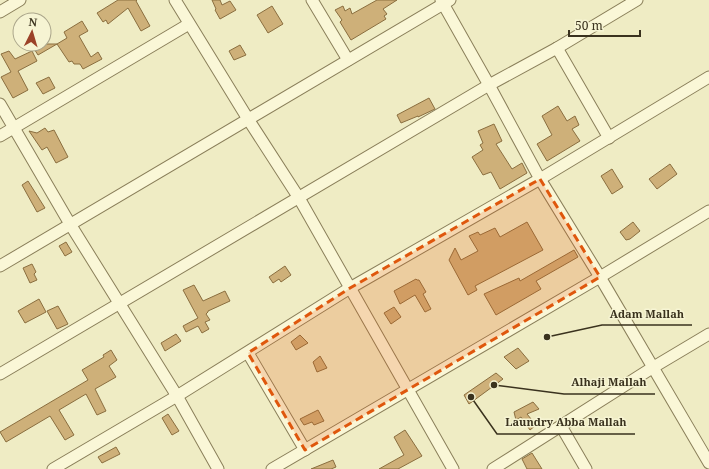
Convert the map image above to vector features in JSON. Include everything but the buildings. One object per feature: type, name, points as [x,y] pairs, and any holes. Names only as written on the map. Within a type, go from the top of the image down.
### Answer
[{"type":"street","points":[[0,12],[20,0]]},
{"type":"street","points":[[175,0],[248,119],[299,198],[453,469]]},
{"type":"street","points":[[312,0],[348,60]]},
{"type":"street","points":[[0,374],[489,85],[557,48],[637,0]]},
{"type":"street","points":[[0,266],[445,1],[540,179],[600,277],[709,463]]},
{"type":"street","points":[[0,136],[189,24]]},
{"type":"street","points":[[557,48],[608,138]]},
{"type":"street","points":[[53,469],[248,353],[350,288],[540,179],[709,77]]},
{"type":"street","points":[[0,104],[70,224],[177,396],[218,469]]},
{"type":"street","points":[[272,469],[709,212]]},
{"type":"street","points":[[493,469],[652,368],[709,334]]},
{"type":"street","points":[[248,353],[305,450]]},
{"type":"street","points":[[561,426],[586,469]]},
{"type":"highlighted area","points":[[540,179],[600,277],[305,450],[248,353],[350,288]]},
{"type":"place","name":"Adam Mallah","points":[[547,337]]},
{"type":"place","name":"Alhaji Mallah","points":[[494,385]]},
{"type":"place","name":"Laundry Abba Mallah","points":[[471,397]]}]
